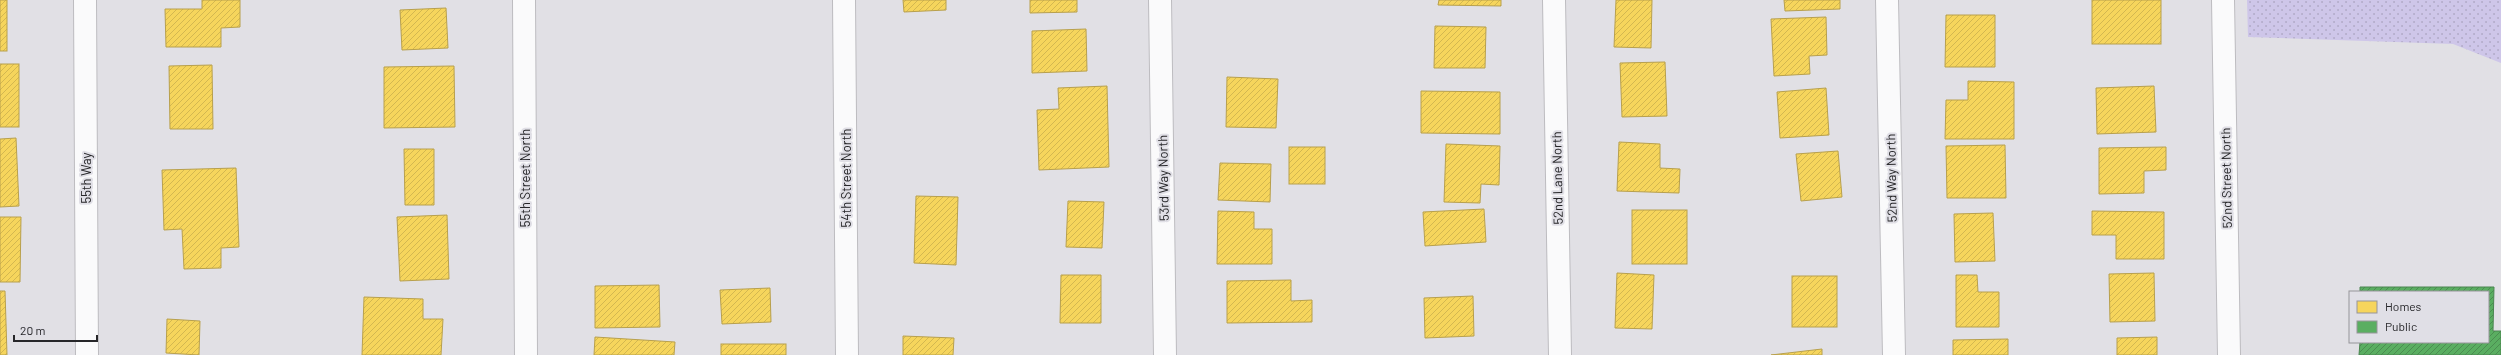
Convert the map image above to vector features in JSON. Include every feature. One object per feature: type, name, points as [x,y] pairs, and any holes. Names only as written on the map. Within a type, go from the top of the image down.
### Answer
[{"type":"street","name":"55th Way","points":[[85,0],[87,355]]},
{"type":"street","name":"55th Street North","points":[[524,0],[526,355]]},
{"type":"street","name":"54th Street North","points":[[844,0],[847,355]]},
{"type":"street","name":"53rd Way North","points":[[1160,0],[1165,355]]},
{"type":"street","name":"52nd Lane North","points":[[1554,0],[1560,355]]},
{"type":"street","name":"52nd Way North","points":[[1887,0],[1894,355]]},
{"type":"street","name":"52nd Street North","points":[[2222,0],[2230,355]]},
{"type":"shaded area","points":[[2247,0],[2501,0],[2501,63],[2453,44],[2248,37]]},
{"type":"building: Homes","points":[[0,0],[7,0],[7,51],[0,51]]},
{"type":"building: Homes","points":[[202,0],[240,0],[240,27],[221,28],[221,47],[166,47],[165,9],[202,9]]},
{"type":"building: Homes","points":[[903,0],[946,0],[946,10],[904,12]]},
{"type":"building: Homes","points":[[1030,0],[1077,0],[1077,12],[1030,13]]},
{"type":"building: Homes","points":[[1439,0],[1501,0],[1501,6],[1438,5]]},
{"type":"building: Homes","points":[[1616,0],[1652,0],[1651,48],[1614,47]]},
{"type":"building: Homes","points":[[1784,0],[1840,0],[1840,9],[1785,11]]},
{"type":"building: Homes","points":[[2092,0],[2161,0],[2161,44],[2092,44]]},
{"type":"building: Homes","points":[[446,8],[448,48],[402,50],[400,10]]},
{"type":"building: Homes","points":[[1946,15],[1995,15],[1995,67],[1945,67]]},
{"type":"building: Homes","points":[[1826,17],[1827,55],[1809,56],[1810,74],[1774,76],[1771,19]]},
{"type":"building: Homes","points":[[1435,26],[1486,27],[1485,68],[1434,68]]},
{"type":"building: Homes","points":[[1086,29],[1087,71],[1032,73],[1032,31]]},
{"type":"building: Homes","points":[[1665,62],[1667,116],[1622,117],[1620,63]]},
{"type":"building: Homes","points":[[0,64],[19,64],[19,127],[0,127]]},
{"type":"building: Homes","points":[[212,65],[213,129],[170,129],[169,66]]},
{"type":"building: Homes","points":[[454,66],[455,127],[384,128],[384,67]]},
{"type":"building: Homes","points":[[1227,77],[1278,79],[1276,128],[1226,127]]},
{"type":"building: Homes","points":[[1968,81],[2014,82],[2014,139],[1945,139],[1946,100],[1968,100]]},
{"type":"building: Homes","points":[[1107,86],[1109,167],[1039,170],[1037,110],[1059,109],[1058,88]]},
{"type":"building: Homes","points":[[2154,86],[2156,132],[2097,134],[2096,88]]},
{"type":"building: Homes","points":[[1826,88],[1829,135],[1780,138],[1777,92]]},
{"type":"building: Homes","points":[[1421,91],[1500,92],[1500,134],[1421,133]]},
{"type":"building: Homes","points":[[16,138],[19,206],[0,207],[0,139]]},
{"type":"building: Homes","points":[[1619,142],[1660,144],[1660,168],[1680,169],[1679,193],[1617,191]]},
{"type":"building: Homes","points":[[1446,144],[1500,146],[1499,185],[1481,184],[1480,203],[1444,202]]},
{"type":"building: Homes","points":[[2005,145],[2006,198],[1947,198],[1946,146]]},
{"type":"building: Homes","points":[[1289,147],[1325,147],[1325,184],[1289,184]]},
{"type":"building: Homes","points":[[2166,147],[2166,170],[2144,171],[2144,193],[2099,194],[2099,148]]},
{"type":"building: Homes","points":[[404,149],[434,149],[434,205],[405,205]]},
{"type":"building: Homes","points":[[1838,151],[1842,197],[1801,201],[1796,154]]},
{"type":"building: Homes","points":[[1220,163],[1271,164],[1270,202],[1218,200]]},
{"type":"building: Homes","points":[[236,168],[239,247],[221,248],[221,268],[184,269],[182,229],[164,230],[162,170]]},
{"type":"building: Homes","points":[[916,196],[958,197],[956,265],[914,263]]},
{"type":"building: Homes","points":[[1068,201],[1104,202],[1102,248],[1066,247]]},
{"type":"building: Homes","points":[[1484,209],[1486,242],[1425,246],[1423,212]]},
{"type":"building: Homes","points":[[1632,210],[1687,210],[1687,264],[1632,264]]},
{"type":"building: Homes","points":[[1218,211],[1254,212],[1254,229],[1272,229],[1272,264],[1217,264]]},
{"type":"building: Homes","points":[[2092,211],[2164,212],[2164,259],[2116,259],[2116,235],[2092,235]]},
{"type":"building: Homes","points":[[1993,213],[1995,261],[1955,262],[1954,214]]},
{"type":"building: Homes","points":[[447,215],[449,279],[400,281],[397,217]]},
{"type":"building: Homes","points":[[0,217],[21,217],[20,282],[0,282]]},
{"type":"building: Homes","points":[[1617,273],[1654,275],[1652,329],[1615,328]]},
{"type":"building: Homes","points":[[2154,273],[2155,321],[2110,322],[2109,274]]},
{"type":"building: Homes","points":[[1061,275],[1101,275],[1101,323],[1060,323]]},
{"type":"building: Homes","points":[[1956,275],[1977,275],[1978,292],[1999,292],[1999,327],[1956,327]]},
{"type":"building: Homes","points":[[1792,276],[1837,276],[1837,327],[1792,327]]},
{"type":"building: Homes","points":[[1291,280],[1291,301],[1312,300],[1312,322],[1227,323],[1227,281]]},
{"type":"building: Homes","points":[[659,285],[660,327],[595,328],[595,286]]},
{"type":"building: Homes","points":[[770,288],[771,322],[722,324],[720,290]]},
{"type":"building: Homes","points":[[0,291],[5,291],[7,355],[0,355]]},
{"type":"building: Homes","points":[[1473,296],[1474,336],[1425,338],[1424,298]]},
{"type":"building: Homes","points":[[364,297],[423,299],[423,319],[443,319],[441,355],[362,355]]},
{"type":"building: Homes","points":[[167,319],[200,321],[199,355],[166,353]]},
{"type":"building: Homes","points":[[903,336],[954,338],[953,355],[903,355]]},
{"type":"building: Homes","points":[[595,337],[675,342],[674,355],[594,355]]},
{"type":"building: Homes","points":[[2157,337],[2157,355],[2117,355],[2117,338]]},
{"type":"building: Homes","points":[[2008,339],[2008,355],[1953,355],[1953,340]]},
{"type":"building: Homes","points":[[721,344],[786,344],[786,355],[721,355]]},
{"type":"building: Homes","points":[[1822,349],[1822,355],[1771,355]]},
{"type":"building: Public","points":[[2360,287],[2494,287],[2493,331],[2501,331],[2501,355],[2359,355],[2360,343],[2489,343],[2489,291],[2360,291]]}]
